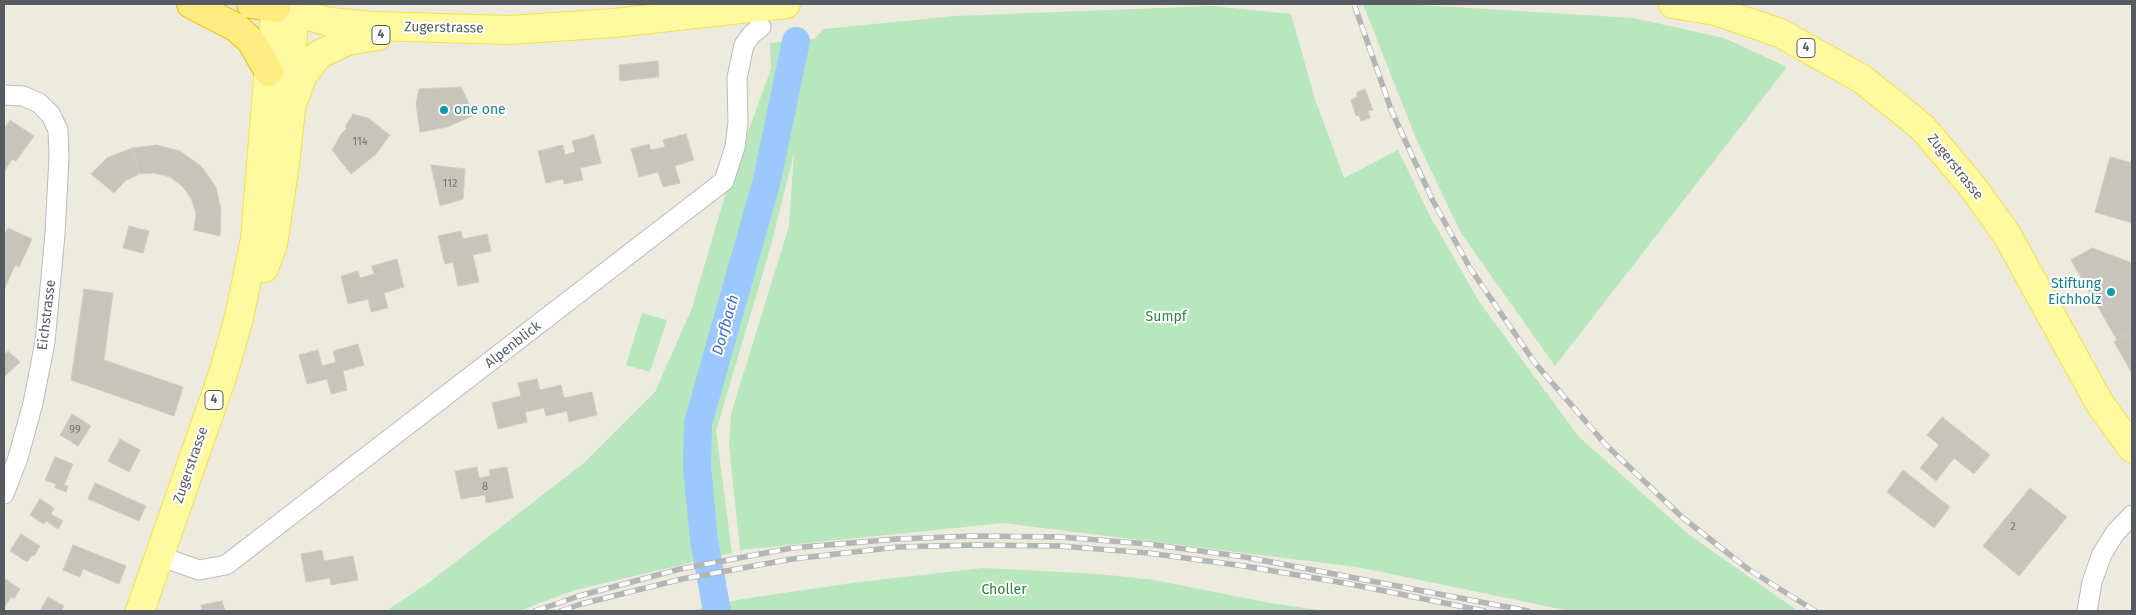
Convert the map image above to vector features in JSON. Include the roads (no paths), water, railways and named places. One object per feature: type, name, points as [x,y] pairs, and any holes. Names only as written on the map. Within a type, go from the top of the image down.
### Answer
[{"type":"highway","points":[[192,4],[237,28],[251,41],[269,72]]},
{"type":"main road","name":"Zugerstrasse","points":[[323,4],[401,12],[506,12],[618,4]]},
{"type":"main road","name":"Zugerstrasse","points":[[279,7],[330,22],[372,26],[510,30],[614,23],[786,4]]},
{"type":"main road","name":"Zugerstrasse","points":[[1673,4],[1715,11],[1780,33],[1862,79],[1922,127],[1972,186],[2006,235],[2100,404],[2132,448]]},
{"type":"main road","name":"Zugerstrasse","points":[[140,611],[215,398],[238,318],[255,239],[269,72],[279,7]]},
{"type":"main road","name":"Zugerstrasse","points":[[238,318],[260,280],[273,244],[285,164],[291,109],[279,7]]},
{"type":"main road","name":"4","points":[[291,109],[303,75],[318,55],[347,41],[364,36],[464,35],[510,30]]},
{"type":"street","name":"Alpenblick","points":[[159,556],[199,570],[226,565],[724,181],[736,147],[738,124],[737,78],[744,45],[752,34],[761,27]]},
{"type":"street","name":"Eichstrasse","points":[[4,95],[23,96],[40,103],[51,115],[58,130],[55,234],[45,342],[33,403],[18,458],[4,494]]},
{"type":"street","points":[[2087,611],[2092,582],[2102,554],[2115,533],[2132,514]]},
{"type":"waterway","name":"Dorfbach","points":[[717,611],[704,540],[697,467],[698,423],[767,180],[796,41]]},
{"type":"railway","points":[[1354,4],[1392,112],[1433,201],[1470,268],[1535,363],[1606,445],[1683,518],[1748,569],[1815,611]]},
{"type":"railway","points":[[535,611],[579,596],[680,569],[792,548],[897,539],[974,536],[1060,537],[1148,544],[1245,557],[1528,611]]},
{"type":"railway","points":[[561,611],[581,604],[682,579],[792,559],[898,547],[974,545],[1060,546],[1148,553],[1244,566],[1350,584],[1484,611]]},
{"type":"place","name":"one one","points":[[444,110]]},
{"type":"place","name":"Stiftung Eichholz","points":[[2111,292]]},
{"type":"park label","name":"Sumpf","points":[[1166,317]]},
{"type":"park label","name":"Choller","points":[[1004,590]]}]
